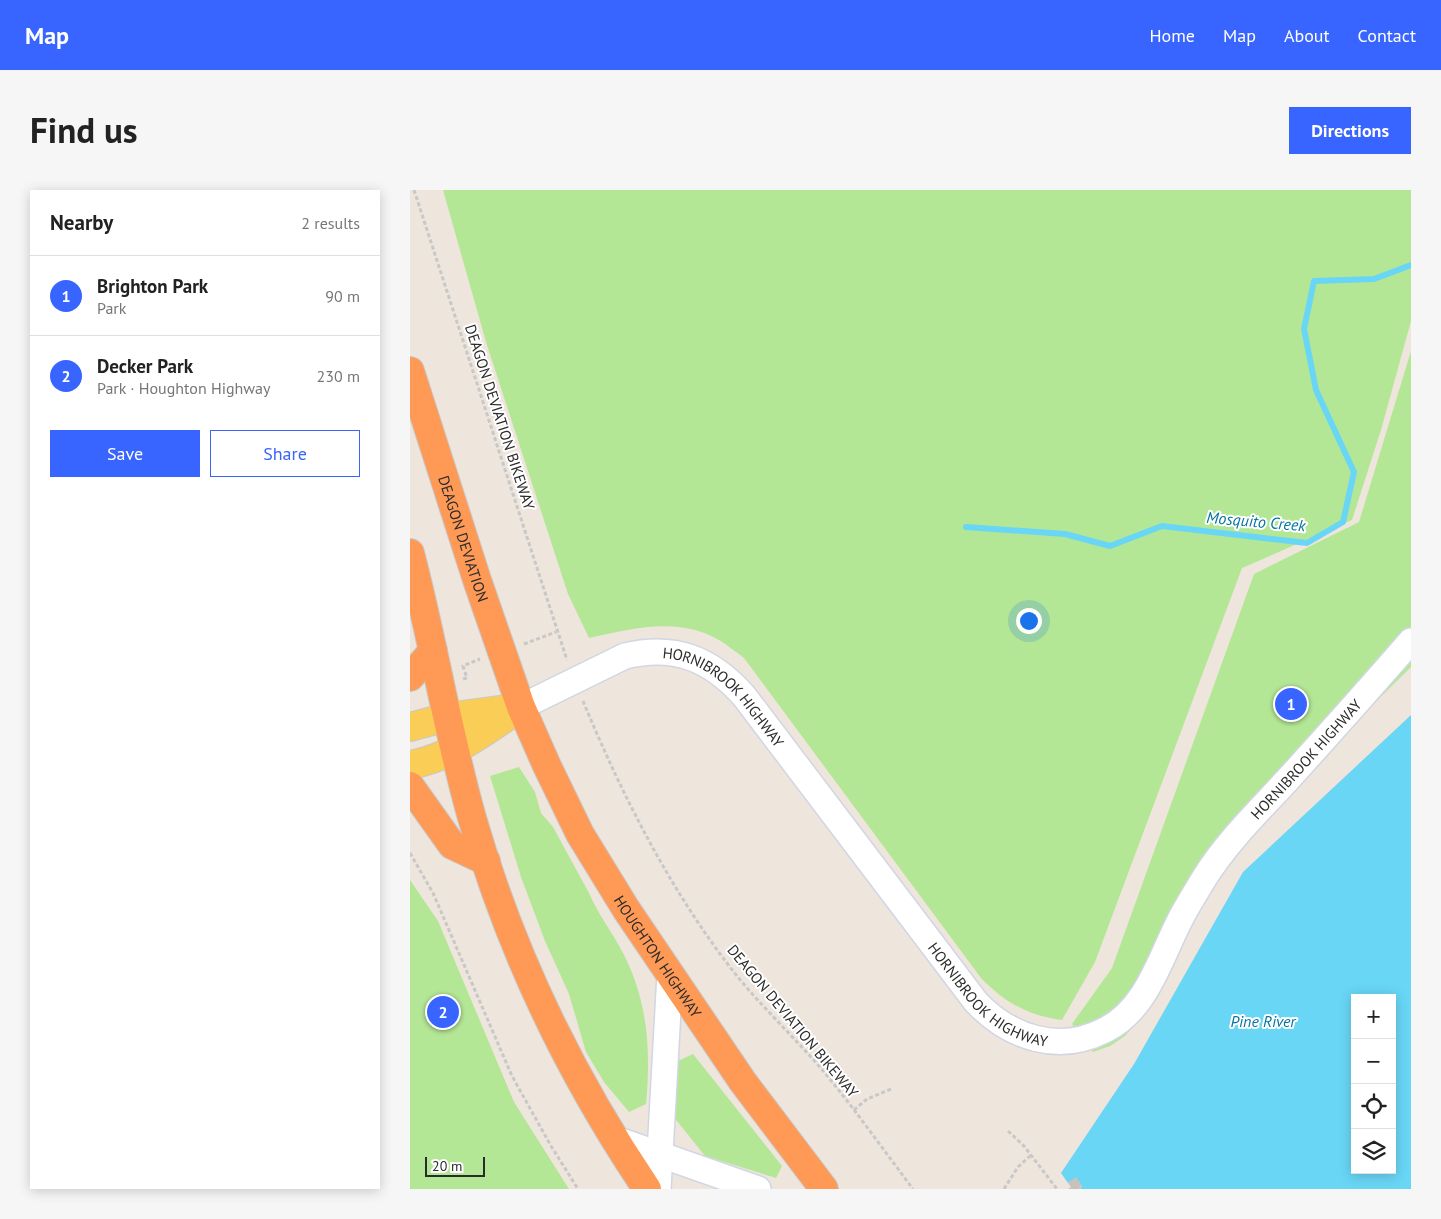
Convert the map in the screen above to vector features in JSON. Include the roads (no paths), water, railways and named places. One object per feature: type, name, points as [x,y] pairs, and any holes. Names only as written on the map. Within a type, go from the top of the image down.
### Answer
[{"type":"highway","name":"DEAGON DEVIATION","points":[[410,370],[477,580],[521,707]]},
{"type":"highway","points":[[410,552],[455,751],[486,861],[520,954],[548,1018],[613,1138],[647,1189]]},
{"type":"highway","points":[[410,677],[433,651]]},
{"type":"highway","name":"HOUGHTON HIGHWAY","points":[[521,707],[580,834],[626,909],[743,1082],[824,1189]]},
{"type":"highway","points":[[410,786],[452,844],[486,861]]},
{"type":"main road","name":"HORNIBROOK HIGHWAY","points":[[410,727],[447,717],[521,707]]},
{"type":"main road","name":"HORNIBROOK HIGHWAY","points":[[410,765],[427,762],[455,751],[521,707]]},
{"type":"street","name":"HORNIBROOK HIGHWAY","points":[[521,707],[625,656],[641,652],[674,653],[693,658],[714,668],[732,682],[744,696],[989,1016],[1017,1033],[1056,1042],[1092,1036],[1106,1030],[1128,1014],[1144,992],[1182,916],[1223,852],[1411,641]]},
{"type":"street","points":[[658,1189],[670,974]]},
{"type":"street","points":[[613,1138],[758,1189]]},
{"type":"water","name":"Pine River","points":[[1411,715],[1411,1189],[1080,1189],[1082,1186],[1076,1178],[1068,1183],[1061,1173],[1134,1064],[1243,872]]},
{"type":"waterway","name":"Mosquito Creek","points":[[966,527],[1065,534],[1110,546],[1162,526],[1307,543],[1343,522],[1354,472],[1316,390],[1304,329],[1314,281],[1374,279],[1411,265]]},
{"type":"place","name":"Brighton Park","points":[[1291,704]]},
{"type":"place","name":"Decker Park","points":[[443,1012]]}]
